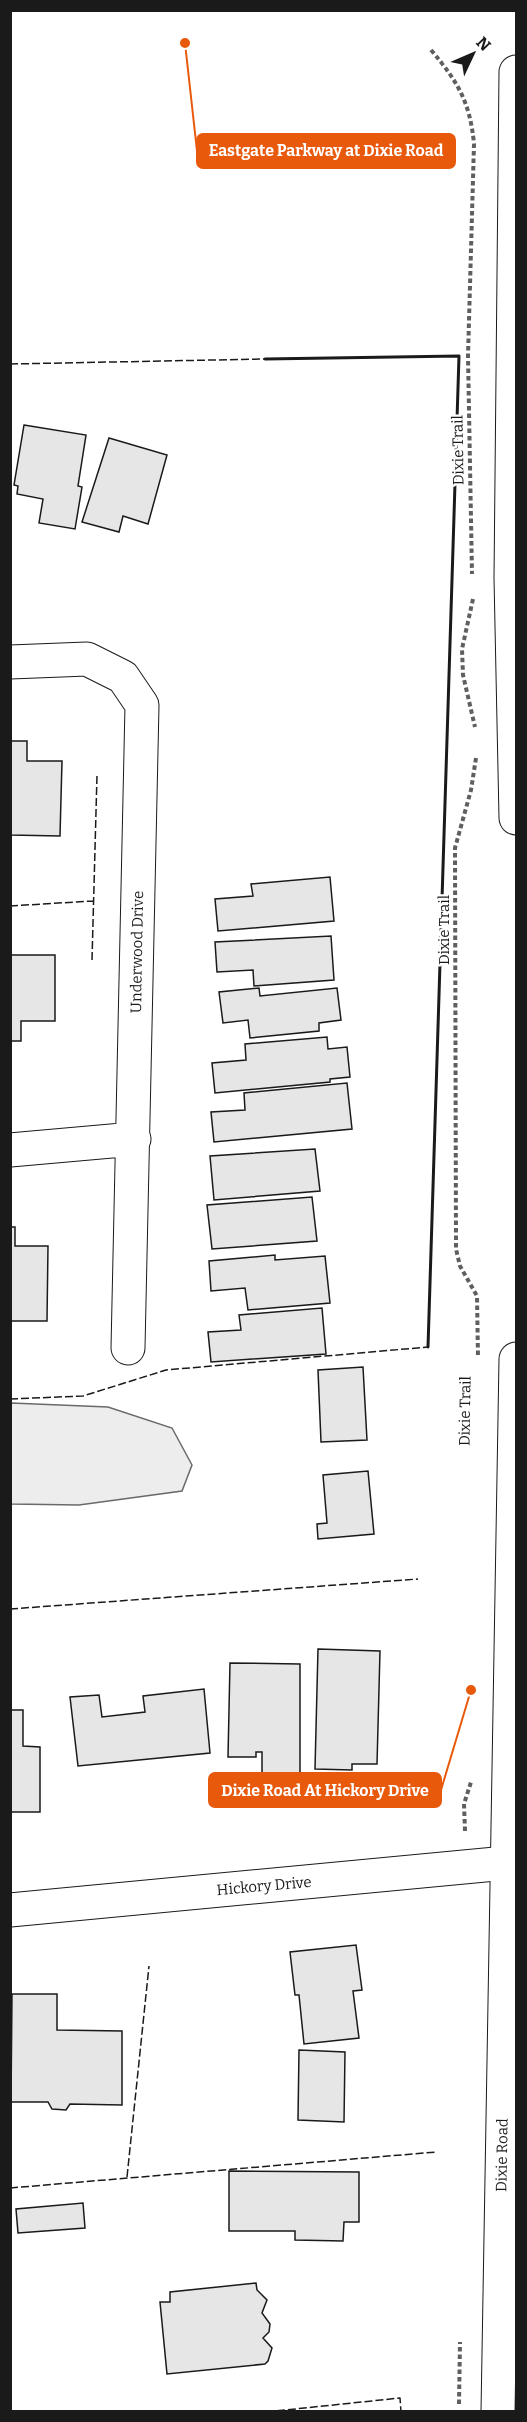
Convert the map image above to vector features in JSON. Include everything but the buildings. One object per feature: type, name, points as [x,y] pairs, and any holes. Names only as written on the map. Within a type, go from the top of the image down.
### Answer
[{"type":"main road","points":[[516,72],[511,567],[516,818]]},
{"type":"main road","name":"Underwood Drive","points":[[10,662],[87,659],[123,677],[142,705],[128,1348]]},
{"type":"main road","points":[[10,1150],[134,1139]]},
{"type":"main road","name":"Dixie Road","points":[[498,2412],[512,1863],[516,1359]]},
{"type":"main road","name":"Hickory Drive","points":[[10,1910],[512,1863]]},
{"type":"path","name":"Dixie Trail","points":[[431,50],[464,94],[472,120],[468,356],[472,579]]},
{"type":"path","points":[[472,590],[473,602],[462,649],[463,675],[475,734]]},
{"type":"path","name":"Dixie Trail","points":[[476,753],[471,790],[455,848],[456,1249],[460,1266],[477,1296],[477,1365]]},
{"type":"path","points":[[464,1822],[464,1804],[472,1779]]},
{"type":"shaded area","points":[[11,1403],[108,1407],[172,1428],[192,1465],[182,1491],[79,1505],[11,1504]]},
{"type":"fence","points":[[10,364],[265,359]]},
{"type":"fence","points":[[92,960],[97,775]]},
{"type":"fence","points":[[10,906],[93,901]]},
{"type":"fence","points":[[10,1399],[83,1396],[166,1370],[428,1347]]},
{"type":"fence","points":[[10,1609],[418,1579]]},
{"type":"fence","points":[[127,2177],[149,1966]]},
{"type":"fence","points":[[10,2188],[436,2152]]},
{"type":"fence","points":[[266,2412],[400,2398],[401,2412]]},
{"type":"wall","points":[[265,359],[459,356],[428,1347]]},
{"type":"place","name":"Eastgate Parkway at Dixie Road","points":[[185,43]]},
{"type":"place","name":"Dixie Road At Hickory Drive","points":[[471,1690]]}]
